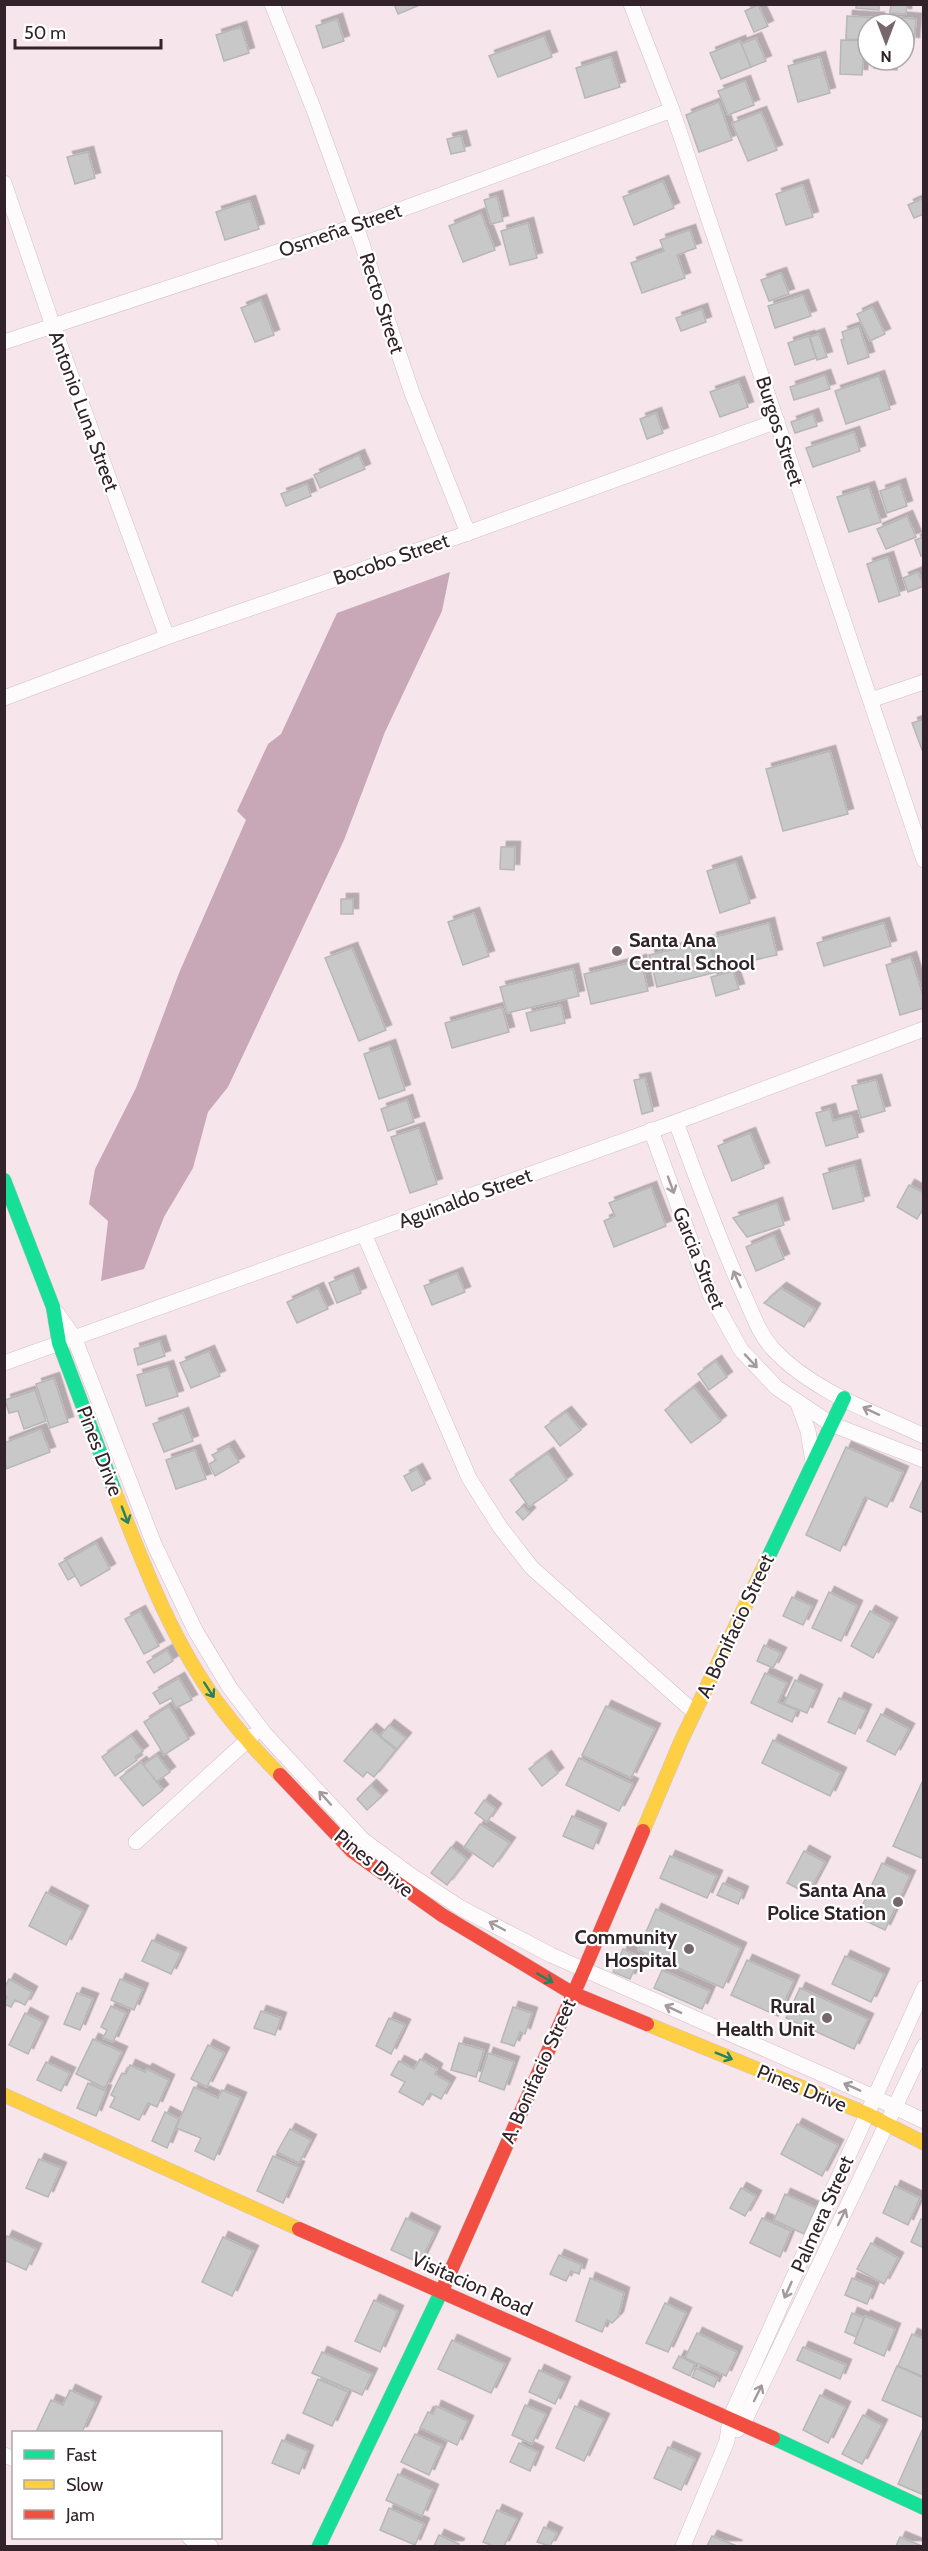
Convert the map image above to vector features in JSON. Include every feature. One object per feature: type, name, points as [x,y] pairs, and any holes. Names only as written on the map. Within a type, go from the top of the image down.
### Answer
[{"type":"street","name":"Recto Street","points":[[272,4],[315,110],[412,393],[468,533]]},
{"type":"street","name":"Burgos Street","points":[[631,4],[672,110],[924,860]]},
{"type":"street","name":"Osmeña Street","points":[[4,342],[356,226],[672,110]]},
{"type":"street","name":"Antonio Luna Street","points":[[4,183],[53,326],[167,637]]},
{"type":"street","name":"Bocobo Street","points":[[4,698],[167,637],[468,533],[777,421]]},
{"type":"street","points":[[871,700],[924,682]]},
{"type":"street","name":"Aguinaldo Street","points":[[4,1363],[676,1122],[924,1029]]},
{"type":"street","name":"Garcia Street","points":[[676,1122],[721,1244],[759,1329],[773,1349],[798,1370],[844,1398],[924,1436]]},
{"type":"street","name":"Garcia Street","points":[[651,1130],[710,1294],[741,1350],[777,1388],[831,1424],[924,1460]]},
{"type":"street","name":"Pines Drive","points":[[4,1180],[53,1307],[59,1342],[140,1556],[188,1657],[216,1701],[247,1741],[352,1851],[442,1915],[572,1993],[867,2114],[886,2126],[924,2143]]},
{"type":"street","points":[[364,1234],[469,1478],[500,1527],[532,1568],[694,1712]]},
{"type":"street","name":"Pines Drive","points":[[53,1307],[74,1337],[170,1582],[195,1630],[230,1688],[260,1727],[363,1840],[461,1908],[551,1955],[924,2121]]},
{"type":"street","name":"A. Bonifacio Street","points":[[319,2547],[441,2292],[584,1970],[694,1712],[844,1398]]},
{"type":"street","points":[[796,1400],[808,1431],[813,1462]]},
{"type":"street","points":[[136,1842],[260,1727]]},
{"type":"street","name":"Palmera Street","points":[[737,2421],[874,2097],[924,1988]]},
{"type":"street","name":"Palmera Street","points":[[683,2547],[737,2421],[924,2046]]},
{"type":"street","name":"Visitacion Road","points":[[4,2095],[441,2292],[737,2421],[924,2508]]},
{"type":"street","points":[[192,2539],[210,2547]]},
{"type":"shaded area","points":[[450,572],[442,611],[385,732],[344,840],[228,1087],[208,1112],[193,1168],[164,1217],[144,1269],[101,1281],[108,1221],[89,1204],[95,1169],[136,1088],[179,973],[246,820],[237,811],[268,744],[281,734],[337,613]]},
{"type":"building","points":[[394,4],[420,4],[420,5],[398,14]]},
{"type":"building","points":[[856,4],[879,4],[879,10],[856,8]]},
{"type":"building","points":[[891,4],[907,4],[906,12],[890,12]]},
{"type":"building","points":[[758,5],[768,26],[754,32],[745,11]]},
{"type":"building","points":[[847,16],[856,17],[856,39],[846,39]]},
{"type":"building","points":[[337,19],[344,41],[323,48],[316,26]]},
{"type":"building","points":[[241,27],[249,53],[224,61],[216,35]]},
{"type":"building","points":[[544,36],[552,57],[498,77],[489,56]]},
{"type":"building","points":[[756,38],[766,61],[751,67],[741,44]]},
{"type":"building","points":[[841,40],[856,41],[856,72],[862,72],[862,75],[840,74]]},
{"type":"building","points":[[740,41],[751,67],[721,79],[710,53]]},
{"type":"building","points":[[611,57],[620,87],[585,98],[576,68]]},
{"type":"building","points":[[820,57],[830,93],[798,102],[788,66]]},
{"type":"building","points":[[745,81],[754,105],[728,115],[718,91]]},
{"type":"building","points":[[719,102],[732,140],[699,152],[686,115]]},
{"type":"building","points":[[761,112],[777,150],[748,161],[732,123]]},
{"type":"building","points":[[461,136],[465,151],[451,154],[447,139]]},
{"type":"building","points":[[88,152],[95,178],[75,184],[67,157]]},
{"type":"building","points":[[663,181],[674,208],[634,225],[623,197]]},
{"type":"building","points":[[803,185],[813,217],[786,225],[776,194]]},
{"type":"building","points":[[497,196],[503,221],[491,224],[484,200]]},
{"type":"building","points":[[924,198],[924,214],[914,218],[908,205]]},
{"type":"building","points":[[250,201],[259,229],[225,240],[216,212]]},
{"type":"building","points":[[481,213],[495,250],[463,262],[449,226]]},
{"type":"building","points":[[528,223],[537,258],[510,265],[501,231]]},
{"type":"building","points":[[690,230],[696,248],[677,255],[685,278],[642,293],[631,263],[664,251],[660,240]]},
{"type":"building","points":[[781,273],[789,294],[769,301],[761,280]]},
{"type":"building","points":[[803,295],[811,316],[775,328],[768,306]]},
{"type":"building","points":[[261,300],[274,335],[255,342],[241,308]]},
{"type":"building","points":[[872,307],[885,334],[870,341],[857,314]]},
{"type":"building","points":[[702,309],[706,322],[681,331],[676,318]]},
{"type":"building","points":[[859,326],[869,357],[848,364],[841,340],[844,339],[842,332]]},
{"type":"building","points":[[819,334],[827,357],[817,360],[810,337]]},
{"type":"building","points":[[809,336],[816,358],[795,365],[788,343]]},
{"type":"building","points":[[825,375],[830,389],[794,400],[790,387]]},
{"type":"building","points":[[879,376],[890,409],[846,424],[835,391]]},
{"type":"building","points":[[739,382],[748,407],[720,417],[710,392]]},
{"type":"building","points":[[656,413],[663,433],[647,439],[640,419]]},
{"type":"building","points":[[813,414],[817,426],[795,433],[791,422]]},
{"type":"building","points":[[854,432],[860,451],[813,467],[806,448]]},
{"type":"building","points":[[359,455],[365,469],[320,488],[314,475]]},
{"type":"building","points":[[307,484],[311,496],[286,506],[281,494]]},
{"type":"building","points":[[900,484],[907,506],[887,513],[880,491]]},
{"type":"building","points":[[869,487],[881,522],[849,532],[837,497]]},
{"type":"building","points":[[907,516],[916,537],[886,549],[877,529]]},
{"type":"building","points":[[924,537],[924,555],[921,556],[915,540]]},
{"type":"building","points":[[888,557],[900,595],[879,602],[867,564]]},
{"type":"building","points":[[918,572],[924,586],[908,592],[903,578]]},
{"type":"building","points":[[924,719],[924,755],[912,723]]},
{"type":"building","points":[[830,751],[848,814],[783,831],[766,769]]},
{"type":"building","points":[[501,847],[515,847],[514,870],[500,869]]},
{"type":"building","points":[[736,862],[750,903],[720,913],[707,871]]},
{"type":"building","points":[[341,899],[353,899],[353,914],[341,914]]},
{"type":"building","points":[[474,913],[489,956],[463,965],[448,922]]},
{"type":"building","points":[[769,923],[777,955],[718,968],[711,938]]},
{"type":"building","points":[[884,923],[891,946],[824,966],[817,943]]},
{"type":"building","points":[[709,941],[717,972],[657,987],[649,955]]},
{"type":"building","points":[[352,948],[386,1030],[359,1041],[325,958]]},
{"type":"building","points":[[911,957],[924,999],[924,1008],[900,1015],[886,965]]},
{"type":"building","points":[[641,960],[648,991],[591,1004],[584,974]]},
{"type":"building","points":[[573,969],[579,996],[507,1013],[500,987]]},
{"type":"building","points":[[733,971],[739,989],[716,996],[711,977]]},
{"type":"building","points":[[561,1005],[565,1023],[531,1031],[526,1013]]},
{"type":"building","points":[[502,1007],[509,1032],[452,1048],[445,1023]]},
{"type":"building","points":[[390,1045],[405,1090],[379,1099],[364,1054]]},
{"type":"building","points":[[645,1078],[653,1111],[642,1114],[634,1080]]},
{"type":"building","points":[[876,1080],[885,1111],[861,1118],[852,1086]]},
{"type":"building","points":[[407,1100],[414,1122],[388,1131],[381,1109]]},
{"type":"building","points":[[830,1109],[833,1121],[852,1116],[858,1137],[826,1146],[816,1113]]},
{"type":"building","points":[[419,1128],[437,1184],[410,1193],[391,1137]]},
{"type":"building","points":[[750,1133],[764,1168],[732,1181],[718,1146]]},
{"type":"building","points":[[855,1165],[864,1201],[833,1209],[823,1174]]},
{"type":"building","points":[[909,1185],[924,1193],[924,1207],[917,1219],[897,1207]]},
{"type":"building","points":[[651,1187],[666,1226],[614,1247],[604,1221],[615,1216],[609,1203]]},
{"type":"building","points":[[777,1203],[784,1225],[747,1237],[733,1218]]},
{"type":"building","points":[[774,1235],[784,1259],[756,1271],[746,1247]]},
{"type":"building","points":[[353,1273],[361,1293],[337,1303],[329,1283]]},
{"type":"building","points":[[457,1273],[465,1292],[432,1305],[424,1286]]},
{"type":"building","points":[[318,1288],[328,1309],[297,1323],[287,1302]]},
{"type":"building","points":[[781,1288],[815,1309],[804,1327],[764,1303]]},
{"type":"building","points":[[160,1341],[165,1356],[138,1365],[134,1349]]},
{"type":"building","points":[[209,1351],[220,1376],[191,1388],[180,1363]]},
{"type":"building","points":[[716,1361],[727,1377],[709,1390],[698,1374]]},
{"type":"building","points":[[168,1366],[178,1396],[146,1406],[137,1375]]},
{"type":"building","points":[[54,1378],[68,1422],[50,1428],[36,1384]]},
{"type":"building","points":[[694,1387],[721,1421],[691,1443],[665,1410]]},
{"type":"building","points":[[35,1390],[46,1421],[24,1429],[18,1411],[9,1413],[5,1400]]},
{"type":"building","points":[[566,1412],[581,1430],[560,1446],[545,1427]]},
{"type":"building","points":[[183,1413],[193,1441],[164,1452],[153,1424]]},
{"type":"building","points":[[41,1429],[50,1452],[6,1469],[4,1443]]},
{"type":"building","points":[[229,1446],[239,1462],[215,1476],[209,1464],[216,1460],[212,1455]]},
{"type":"building","points":[[846,1447],[903,1472],[887,1507],[865,1497],[840,1551],[806,1535]]},
{"type":"building","points":[[195,1450],[206,1479],[176,1489],[166,1460]]},
{"type":"building","points":[[548,1453],[567,1480],[529,1507],[510,1480]]},
{"type":"building","points":[[417,1469],[425,1484],[412,1491],[404,1476]]},
{"type":"building","points":[[924,1481],[924,1513],[910,1507]]},
{"type":"building","points":[[523,1506],[530,1513],[523,1520],[516,1512]]},
{"type":"building","points":[[96,1543],[110,1569],[81,1586],[66,1560]]},
{"type":"building","points":[[66,1560],[75,1576],[68,1580],[59,1564]]},
{"type":"building","points":[[829,1592],[857,1606],[841,1641],[812,1628]]},
{"type":"building","points":[[792,1597],[812,1606],[803,1625],[783,1616]]},
{"type":"building","points":[[140,1611],[159,1646],[144,1654],[125,1619]]},
{"type":"building","points":[[870,1611],[892,1623],[873,1658],[851,1646]]},
{"type":"building","points":[[764,1645],[781,1653],[773,1668],[757,1661]]},
{"type":"building","points":[[167,1650],[173,1661],[154,1673],[147,1662]]},
{"type":"building","points":[[765,1673],[787,1683],[778,1702],[797,1710],[792,1722],[751,1703]]},
{"type":"building","points":[[179,1678],[192,1700],[176,1708],[171,1698],[160,1704],[153,1693]]},
{"type":"building","points":[[795,1680],[817,1690],[807,1713],[784,1704]]},
{"type":"building","points":[[839,1698],[866,1710],[855,1734],[828,1722]]},
{"type":"building","points":[[169,1706],[189,1739],[164,1755],[144,1722]]},
{"type":"building","points":[[606,1706],[655,1729],[631,1778],[582,1755]]},
{"type":"building","points":[[881,1714],[909,1729],[895,1755],[867,1741]]},
{"type":"building","points":[[389,1725],[406,1738],[397,1749],[380,1736]]},
{"type":"building","points":[[371,1729],[396,1750],[374,1777],[367,1772],[363,1777],[344,1761]]},
{"type":"building","points":[[131,1736],[143,1751],[135,1757],[137,1760],[115,1776],[102,1757]]},
{"type":"building","points":[[773,1740],[841,1773],[830,1796],[762,1763]]},
{"type":"building","points":[[157,1755],[170,1772],[156,1782],[143,1765]]},
{"type":"building","points":[[546,1756],[558,1773],[542,1786],[529,1769]]},
{"type":"building","points":[[579,1758],[633,1784],[619,1811],[566,1785]]},
{"type":"building","points":[[141,1762],[163,1790],[143,1806],[120,1778]]},
{"type":"building","points":[[924,1778],[924,1859],[893,1846]]},
{"type":"building","points":[[371,1785],[382,1796],[367,1810],[357,1799]]},
{"type":"building","points":[[484,1800],[496,1809],[487,1822],[475,1813]]},
{"type":"building","points":[[572,1816],[601,1829],[593,1849],[563,1836]]},
{"type":"building","points":[[480,1824],[510,1843],[493,1867],[464,1847]]},
{"type":"building","points":[[451,1847],[467,1859],[447,1885],[431,1873]]},
{"type":"building","points":[[804,1851],[825,1862],[808,1894],[787,1883]]},
{"type":"building","points":[[670,1856],[717,1876],[707,1898],[660,1878]]},
{"type":"building","points":[[882,1863],[910,1876],[885,1930],[857,1917]]},
{"type":"building","points":[[723,1883],[743,1892],[738,1904],[717,1895]]},
{"type":"building","points":[[46,1892],[83,1911],[66,1945],[29,1926]]},
{"type":"building","name":"Community Hospital","points":[[656,1909],[741,1948],[723,1988],[638,1950]]},
{"type":"building","points":[[152,1940],[181,1953],[171,1974],[142,1961]]},
{"type":"building","points":[[623,1949],[640,1957],[630,1979],[613,1972]]},
{"type":"building","points":[[845,1956],[884,1974],[871,2002],[832,1984]]},
{"type":"building","points":[[747,1960],[794,1981],[778,2016],[731,1995]]},
{"type":"building","points":[[662,1970],[710,1991],[702,2009],[654,1988]]},
{"type":"building","points":[[9,1979],[32,1992],[25,2005],[15,2000],[11,2007],[4,2004],[7,1997],[4,1996],[4,1989]]},
{"type":"building","points":[[120,1979],[143,1989],[134,2010],[111,2000]]},
{"type":"building","name":"Rural Health Unit","points":[[800,1988],[868,2019],[854,2049],[786,2018]]},
{"type":"building","points":[[77,1993],[93,1999],[80,2030],[64,2024]]},
{"type":"building","points":[[111,2006],[126,2013],[113,2042],[103,2038],[107,2030],[101,2027]]},
{"type":"building","points":[[513,2007],[532,2013],[525,2034],[520,2032],[514,2046],[501,2042]]},
{"type":"building","points":[[261,2011],[281,2018],[275,2035],[254,2028]]},
{"type":"building","points":[[25,2013],[43,2022],[28,2054],[9,2045]]},
{"type":"building","points":[[389,2018],[405,2025],[391,2054],[376,2046]]},
{"type":"building","points":[[93,2039],[122,2052],[105,2088],[76,2074]]},
{"type":"building","points":[[459,2043],[484,2050],[476,2077],[451,2070]]},
{"type":"building","points":[[208,2045],[224,2053],[207,2087],[191,2079]]},
{"type":"building","points":[[488,2053],[514,2062],[504,2090],[479,2081]]},
{"type":"building","points":[[420,2059],[437,2069],[435,2074],[450,2083],[441,2099],[430,2093],[423,2105],[399,2092],[405,2082],[391,2075],[399,2061],[414,2069]]},
{"type":"building","points":[[46,2062],[70,2073],[61,2091],[37,2080]]},
{"type":"building","points":[[130,2065],[145,2072],[147,2069],[169,2080],[157,2107],[148,2103],[139,2120],[110,2107],[115,2097],[111,2095],[122,2073],[126,2074]]},
{"type":"building","points":[[88,2083],[106,2091],[96,2116],[77,2108]]},
{"type":"building","points":[[194,2087],[218,2098],[222,2090],[241,2098],[214,2160],[195,2151],[201,2138],[176,2128]]},
{"type":"building","points":[[165,2112],[179,2119],[167,2148],[152,2141]]},
{"type":"building","points":[[797,2124],[838,2145],[822,2176],[781,2154]]},
{"type":"building","points":[[290,2129],[311,2140],[299,2163],[277,2152]]},
{"type":"building","points":[[273,2156],[299,2167],[283,2203],[257,2191]]},
{"type":"building","points":[[39,2159],[61,2168],[48,2197],[26,2188]]},
{"type":"building","points":[[895,2186],[920,2198],[908,2225],[883,2213]]},
{"type":"building","points":[[741,2188],[756,2196],[745,2216],[730,2208]]},
{"type":"building","points":[[785,2194],[816,2208],[804,2234],[774,2220]]},
{"type":"building","points":[[406,2218],[435,2232],[420,2263],[391,2250]]},
{"type":"building","points":[[762,2218],[791,2231],[780,2257],[750,2243]]},
{"type":"building","points":[[921,2219],[924,2221],[924,2248],[911,2242]]},
{"type":"building","points":[[7,2236],[36,2249],[26,2270],[4,2260],[4,2242]]},
{"type":"building","points":[[223,2237],[253,2251],[232,2296],[202,2282]]},
{"type":"building","points":[[871,2243],[898,2258],[884,2284],[857,2269]]},
{"type":"building","points":[[559,2255],[582,2265],[579,2274],[571,2271],[566,2281],[550,2274]]},
{"type":"building","points":[[590,2278],[624,2293],[618,2317],[612,2323],[607,2320],[602,2332],[576,2321]]},
{"type":"building","points":[[852,2278],[874,2287],[867,2304],[845,2295]]},
{"type":"building","points":[[374,2300],[398,2311],[380,2352],[355,2341]]},
{"type":"building","points":[[665,2303],[686,2313],[668,2352],[646,2343]]},
{"type":"building","points":[[852,2313],[864,2318],[856,2337],[845,2332]]},
{"type":"building","points":[[865,2316],[895,2329],[884,2356],[854,2343]]},
{"type":"building","points":[[697,2333],[737,2352],[726,2376],[685,2358]]},
{"type":"building","points":[[912,2334],[924,2339],[924,2377],[898,2366]]},
{"type":"building","points":[[452,2340],[505,2364],[491,2393],[438,2369]]},
{"type":"building","points":[[803,2347],[846,2365],[840,2379],[797,2360]]},
{"type":"building","points":[[322,2352],[372,2374],[362,2395],[312,2373]]},
{"type":"building","points":[[679,2356],[695,2364],[690,2376],[673,2368]]},
{"type":"building","points":[[897,2366],[924,2378],[924,2418],[882,2400]]},
{"type":"building","points":[[696,2368],[718,2378],[714,2387],[692,2377]]},
{"type":"building","points":[[539,2370],[565,2382],[555,2404],[529,2392]]},
{"type":"building","points":[[318,2379],[348,2392],[332,2426],[303,2413]]},
{"type":"building","points":[[70,2390],[96,2402],[82,2431],[36,2431],[51,2400],[63,2405]]},
{"type":"building","points":[[820,2395],[845,2407],[828,2443],[803,2430]]},
{"type":"building","points":[[525,2405],[546,2414],[532,2444],[512,2435]]},
{"type":"building","points":[[436,2406],[468,2421],[457,2445],[420,2428],[428,2412],[433,2414]]},
{"type":"building","points":[[575,2406],[604,2419],[584,2461],[556,2448]]},
{"type":"building","points":[[863,2415],[882,2425],[862,2464],[842,2454]]},
{"type":"building","points":[[924,2426],[924,2495],[898,2484]]},
{"type":"building","points":[[415,2434],[442,2446],[429,2475],[401,2462]]},
{"type":"building","points":[[282,2440],[308,2451],[299,2474],[272,2463]]},
{"type":"building","points":[[519,2443],[538,2452],[530,2471],[510,2462]]},
{"type":"building","points":[[668,2447],[695,2459],[681,2490],[654,2478]]},
{"type":"building","points":[[398,2474],[433,2490],[422,2516],[386,2500]]},
{"type":"building","points":[[389,2508],[424,2524],[415,2545],[380,2530]]},
{"type":"building","points":[[497,2510],[517,2519],[504,2546],[493,2546],[483,2542]]},
{"type":"building","points":[[544,2527],[557,2533],[550,2546],[537,2542]]},
{"type":"building","points":[[439,2535],[459,2544],[458,2546],[434,2546]]},
{"type":"building","points":[[712,2536],[737,2546],[707,2546]]},
{"type":"building","points":[[900,2537],[922,2546],[896,2546]]},
{"type":"traffic: fast","points":[[4,1180],[53,1307],[59,1343],[115,1492]]},
{"type":"traffic: fast","points":[[766,1562],[844,1398]]},
{"type":"traffic: fast","points":[[319,2546],[444,2286]]},
{"type":"traffic: fast","points":[[773,2438],[924,2508]]},
{"type":"traffic: slow","points":[[115,1492],[159,1600],[186,1653],[224,1712],[280,1775]]},
{"type":"traffic: slow","points":[[643,1831],[681,1741],[766,1562]]},
{"type":"traffic: slow","points":[[647,2024],[867,2114],[924,2143]]},
{"type":"traffic: slow","points":[[4,2095],[299,2229]]},
{"type":"traffic: jam","points":[[280,1775],[352,1851],[442,1915],[572,1993],[647,2024]]},
{"type":"traffic: jam","points":[[444,2286],[643,1831]]},
{"type":"traffic: jam","points":[[299,2229],[773,2438]]},
{"type":"place","name":"Santa Ana Central School","points":[[617,951]]},
{"type":"place","name":"Santa Ana Police Station","points":[[898,1902]]},
{"type":"place","name":"Community Hospital","points":[[689,1949]]},
{"type":"place","name":"Rural Health Unit","points":[[827,2018]]}]
